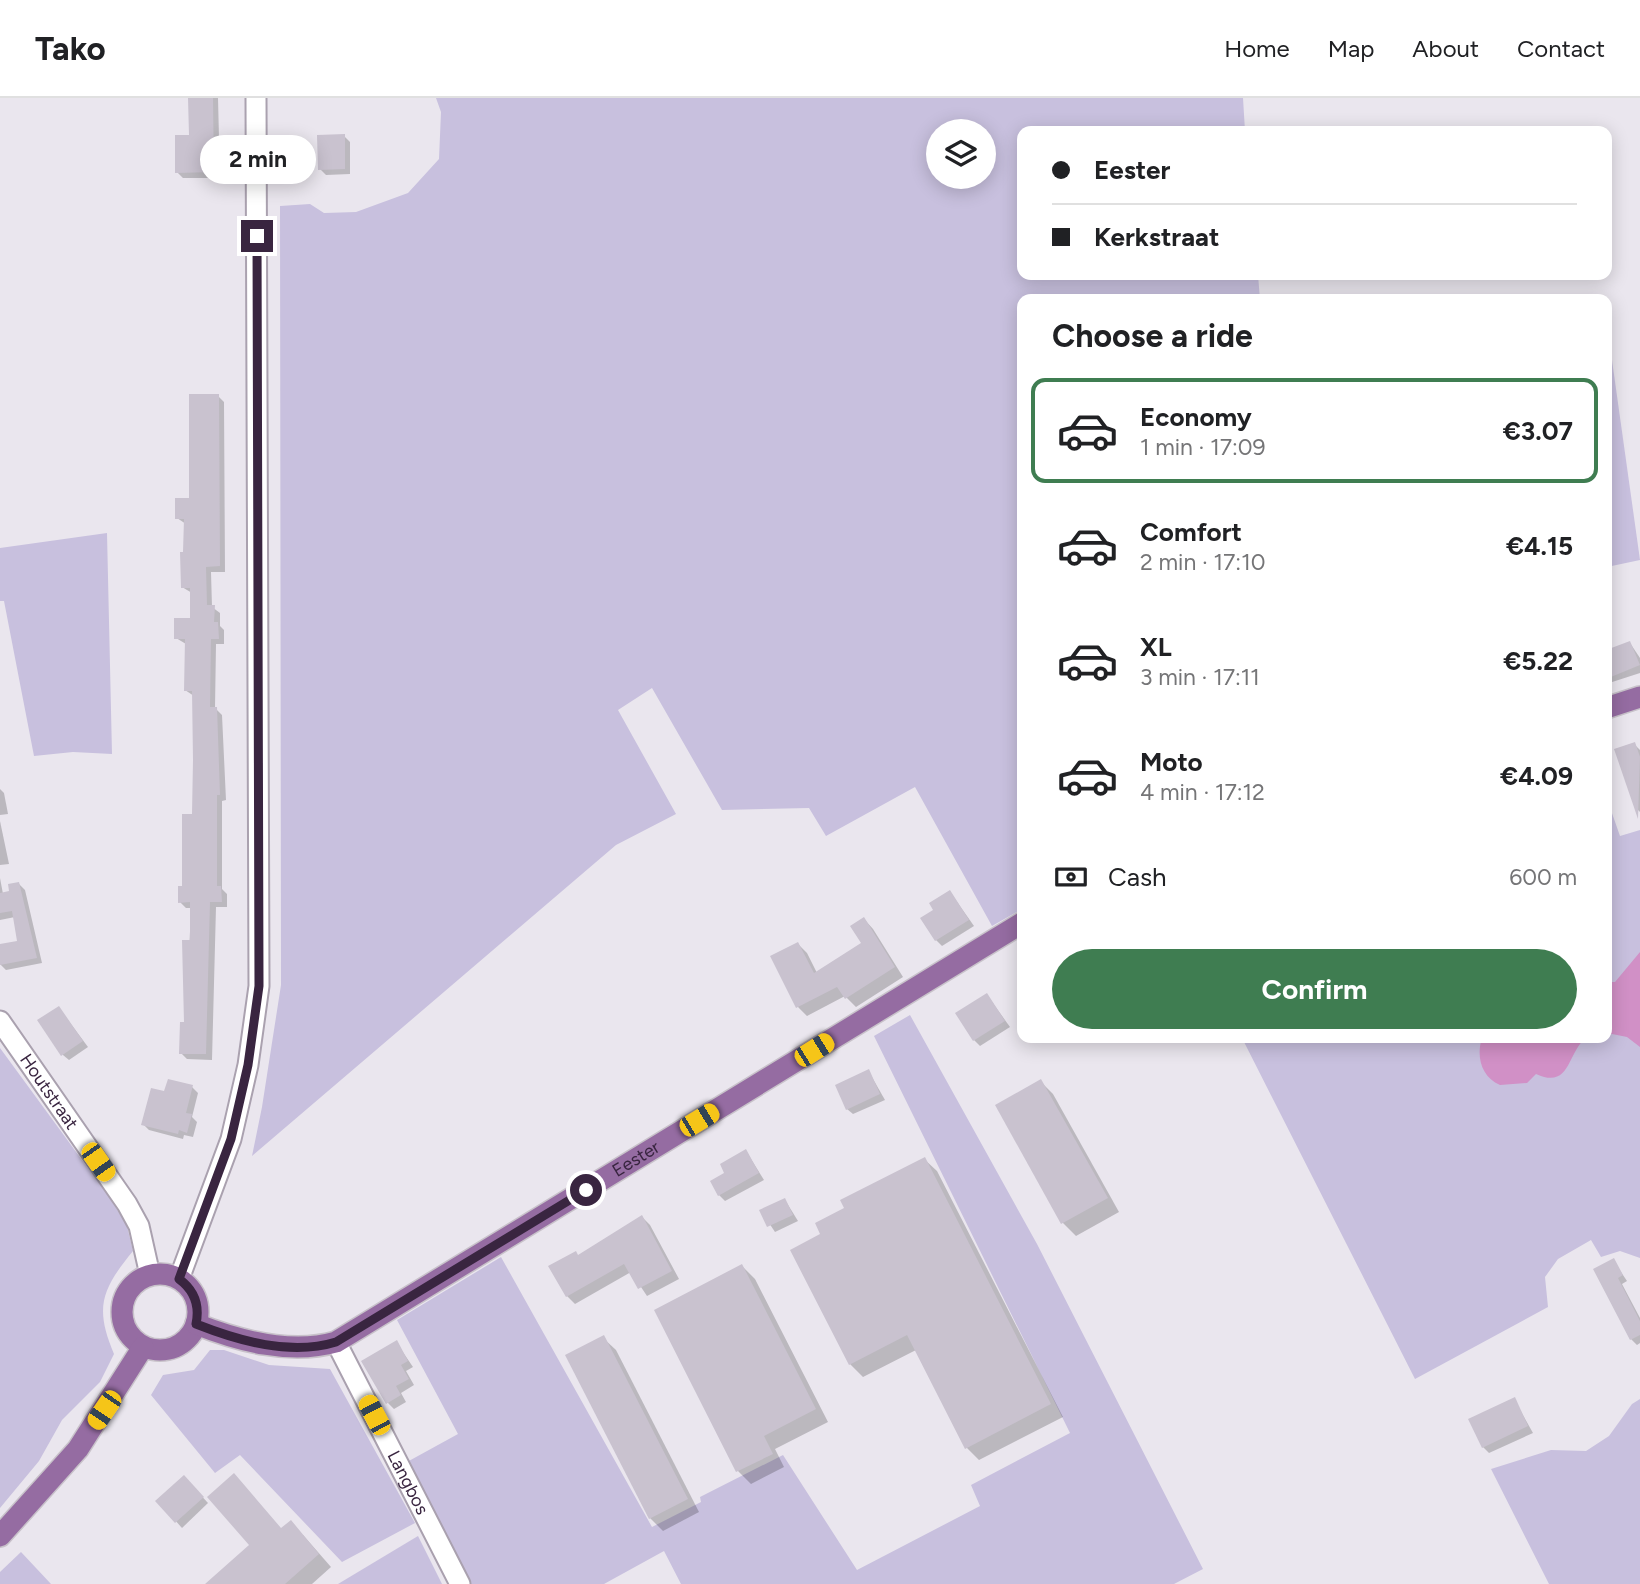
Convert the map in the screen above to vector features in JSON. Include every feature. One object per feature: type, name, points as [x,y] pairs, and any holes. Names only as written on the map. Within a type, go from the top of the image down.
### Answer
[{"type":"main road","points":[[1612,706],[1640,697]]},
{"type":"main road","name":"Eester","points":[[196,1324],[279,1347],[313,1348],[336,1342],[1017,926]]},
{"type":"main road","points":[[165,1274],[179,1279],[190,1289],[197,1302],[196,1324],[186,1340],[175,1348],[162,1351],[143,1347],[127,1332],[122,1319],[122,1305],[132,1286],[150,1275],[165,1274]]},
{"type":"main road","points":[[0,1536],[78,1449],[143,1347]]},
{"type":"street","points":[[179,1279],[231,1139],[248,1065],[259,986],[256,98]]},
{"type":"street","name":"Houtstraat","points":[[0,1021],[127,1203],[139,1226],[150,1275]]},
{"type":"street","name":"Langbos","points":[[336,1342],[460,1584]]},
{"type":"shaded area","points":[[436,98],[1243,98],[1245,126],[1017,126],[1017,280],[1258,280],[1260,294],[1017,294],[1017,912],[992,926],[915,787],[826,836],[809,808],[722,810],[652,688],[618,710],[676,814],[616,845],[252,1156],[281,985],[280,206],[310,204],[324,213],[356,212],[408,193],[439,159],[441,112]]},
{"type":"shaded area","points":[[1612,360],[1640,560],[1612,566]]},
{"type":"shaded area","points":[[107,533],[112,754],[73,752],[34,756],[4,601],[0,601],[0,548]]},
{"type":"shaded area","points":[[1612,813],[1620,836],[1640,830],[1640,1258],[1620,1251],[1601,1257],[1591,1240],[1558,1259],[1545,1277],[1548,1307],[1415,1379],[1245,1043],[1612,1043]]},
{"type":"shaded area","points":[[1640,952],[1640,1047],[1627,1037],[1612,1034],[1612,982],[1615,982]]},
{"type":"shaded area","points":[[910,1015],[1037,1244],[1203,1569],[1174,1584],[681,1584],[664,1551],[604,1584],[470,1584],[407,1462],[458,1434],[397,1320],[501,1257],[652,1527],[701,1502],[700,1497],[783,1455],[857,1570],[980,1506],[971,1485],[1070,1433],[874,1036]]},
{"type":"shaded area","points":[[1581,1043],[1567,1067],[1556,1077],[1547,1078],[1536,1074],[1527,1083],[1500,1085],[1484,1071],[1480,1059],[1480,1045]]},
{"type":"shaded area","points":[[0,1048],[112,1201],[127,1226],[133,1251],[114,1277],[104,1299],[104,1323],[114,1354],[100,1382],[62,1420],[39,1461],[0,1508]]},
{"type":"shaded area","points":[[210,1350],[224,1350],[269,1365],[330,1369],[415,1523],[342,1562],[240,1455],[215,1473],[151,1395],[163,1375],[194,1370]]},
{"type":"shaded area","points":[[1640,1399],[1640,1584],[1549,1584],[1491,1469],[1551,1450],[1586,1451],[1609,1436],[1632,1404]]},
{"type":"shaded area","points":[[418,1536],[442,1584],[338,1584]]},
{"type":"shaded area","points":[[21,1552],[51,1584],[0,1584],[0,1572]]},
{"type":"building","points":[[188,98],[213,98],[214,172],[175,173],[175,135],[189,135]]},
{"type":"building","points":[[345,134],[345,169],[318,170],[317,135]]},
{"type":"building","points":[[189,394],[219,394],[220,566],[206,567],[207,605],[215,605],[214,622],[218,622],[219,639],[211,639],[210,707],[217,707],[220,795],[217,795],[217,886],[221,886],[222,902],[210,902],[206,1054],[179,1054],[180,1022],[184,1022],[182,940],[190,940],[190,902],[178,903],[178,886],[182,886],[182,814],[192,814],[193,760],[192,691],[184,691],[185,639],[174,639],[174,618],[190,618],[190,588],[181,588],[180,552],[183,552],[184,519],[175,519],[175,498],[189,498]]},
{"type":"building","points":[[1630,641],[1640,665],[1612,677],[1612,648]]},
{"type":"building","points":[[1635,742],[1640,757],[1638,819],[1614,749]]},
{"type":"building","points":[[19,882],[37,958],[0,965],[0,944],[17,941],[12,911],[0,913],[0,893],[9,891],[8,884]]},
{"type":"building","points":[[950,890],[969,920],[935,941],[920,918],[933,910],[929,903]]},
{"type":"building","points":[[864,917],[895,967],[845,999],[837,987],[796,1008],[770,956],[798,942],[814,973],[861,943],[850,926]]},
{"type":"building","points":[[987,993],[1005,1021],[973,1041],[955,1013]]},
{"type":"building","points":[[59,1006],[83,1041],[61,1056],[37,1020]]},
{"type":"building","points":[[869,1069],[880,1094],[846,1110],[835,1085]]},
{"type":"building","points":[[168,1079],[193,1085],[186,1113],[192,1114],[187,1133],[179,1130],[178,1134],[141,1125],[151,1088],[164,1091]]},
{"type":"building","points":[[1041,1079],[1108,1198],[1061,1224],[995,1105]]},
{"type":"building","points":[[746,1149],[759,1173],[718,1196],[710,1181],[724,1173],[720,1164]]},
{"type":"building","points":[[925,1157],[1051,1404],[965,1449],[907,1335],[849,1365],[790,1250],[820,1234],[815,1223],[844,1208],[840,1200]]},
{"type":"building","points":[[785,1198],[793,1215],[767,1227],[759,1210]]},
{"type":"building","points":[[642,1215],[672,1271],[638,1289],[624,1264],[566,1297],[548,1266],[576,1251],[578,1255]]},
{"type":"building","points":[[1614,1258],[1623,1275],[1618,1278],[1640,1321],[1640,1335],[1630,1340],[1593,1269]]},
{"type":"building","points":[[742,1264],[816,1409],[764,1436],[773,1454],[736,1472],[654,1310]]},
{"type":"building","points":[[604,1335],[688,1499],[649,1519],[565,1355]]},
{"type":"building","points":[[397,1340],[408,1361],[401,1365],[409,1379],[396,1386],[401,1395],[386,1404],[361,1361]]},
{"type":"building","points":[[1515,1397],[1528,1426],[1482,1448],[1468,1419]]},
{"type":"building","points":[[234,1473],[281,1528],[291,1520],[319,1554],[285,1584],[205,1584],[249,1545],[207,1497]]},
{"type":"building","points":[[184,1475],[204,1497],[175,1523],[155,1501]]},
{"type":"route","points":[[257,236],[259,986],[248,1065],[231,1139],[179,1279],[190,1289],[197,1302],[196,1324],[279,1347],[313,1348],[336,1342],[586,1190]]}]
